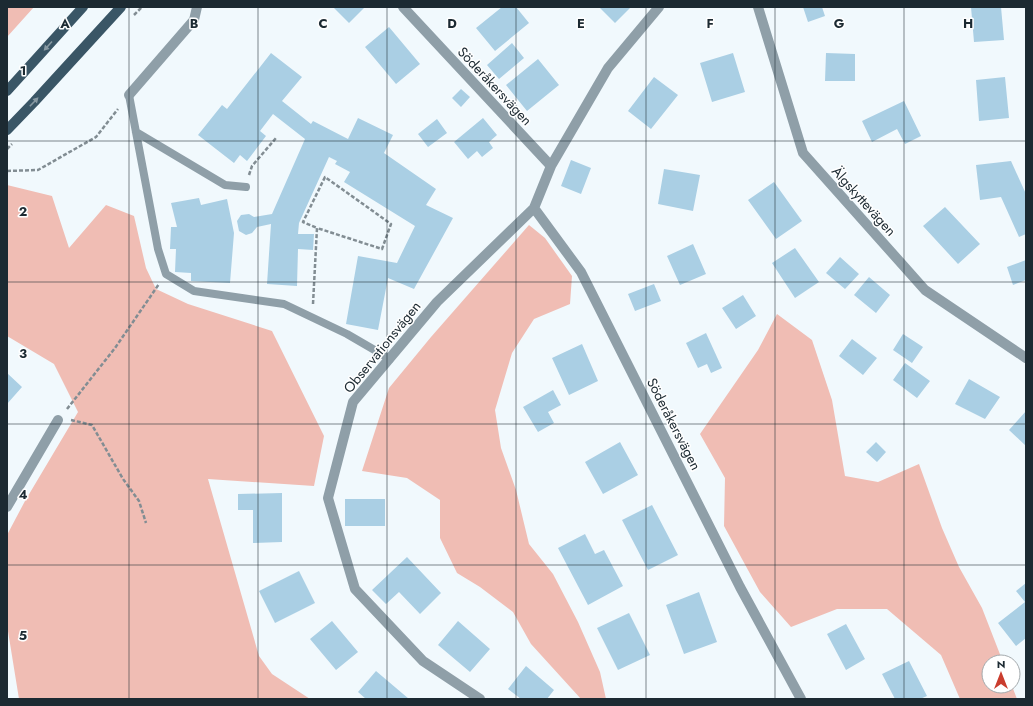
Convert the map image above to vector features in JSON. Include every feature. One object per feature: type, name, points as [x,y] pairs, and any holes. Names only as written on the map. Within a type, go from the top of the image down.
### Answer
[{"type":"main road","points":[[7,91],[83,7]]},
{"type":"main road","points":[[7,130],[121,7]]},
{"type":"street","points":[[129,95],[194,20],[197,7]]},
{"type":"street","name":"Söderåkersvägen","points":[[402,7],[551,166]]},
{"type":"street","points":[[534,208],[551,166],[608,68],[659,7]]},
{"type":"street","name":"Älgskyttevägen","points":[[758,7],[803,153],[925,290],[1026,358]]},
{"type":"street","name":"Söderåkersvägen","points":[[534,208],[582,272],[737,580],[801,699]]},
{"type":"street","name":"Observationsvägen","points":[[480,699],[423,661],[355,589],[328,498],[353,402],[437,302],[534,208]]},
{"type":"street","points":[[7,507],[58,420]]},
{"type":"lane","points":[[129,95],[158,249],[166,274],[194,291],[284,304],[346,334],[390,359]]},
{"type":"lane","points":[[136,132],[225,185],[246,187]]},
{"type":"path","points":[[7,171],[38,170],[96,137],[129,95]]},
{"type":"path","points":[[246,187],[252,166],[276,138]]},
{"type":"path","points":[[325,177],[391,224],[382,249],[317,228],[303,222],[325,177]]},
{"type":"path","points":[[312,318],[317,228]]},
{"type":"path","points":[[58,420],[115,348],[166,274]]},
{"type":"path","points":[[58,420],[92,425],[123,479],[139,501],[146,523]]},
{"type":"shaded area","points":[[7,7],[34,7],[7,37]]},
{"type":"shaded area","points":[[7,185],[52,196],[69,248],[106,205],[134,216],[146,268],[156,289],[188,304],[272,331],[324,436],[314,486],[208,479],[259,656],[272,674],[310,699],[19,699],[7,625],[7,535],[25,501],[78,412],[54,364],[7,336]]},
{"type":"shaded area","points":[[529,225],[545,238],[572,276],[570,304],[534,319],[512,353],[495,410],[501,448],[516,490],[529,544],[553,574],[578,622],[600,672],[606,699],[581,699],[531,644],[513,612],[480,587],[457,573],[440,538],[440,500],[407,478],[362,471],[389,388],[431,337]]},
{"type":"shaded area","points":[[777,314],[812,340],[832,400],[845,476],[878,482],[919,464],[942,528],[959,567],[982,608],[1000,654],[981,654],[981,694],[1015,694],[1017,699],[960,699],[941,655],[887,609],[837,609],[791,627],[760,592],[724,526],[725,478],[700,434],[758,350]]},
{"type":"building","points":[[333,7],[365,7],[349,23]]},
{"type":"building","points":[[502,7],[516,7],[529,23],[495,51],[476,28]]},
{"type":"building","points":[[599,7],[631,7],[615,23]]},
{"type":"building","points":[[803,7],[822,7],[825,16],[808,22]]},
{"type":"building","points":[[971,7],[1001,7],[1004,40],[974,42]]},
{"type":"building","points":[[389,27],[420,64],[396,84],[365,47]]},
{"type":"building","points":[[512,43],[524,58],[499,79],[487,65]]},
{"type":"building","points":[[271,53],[302,77],[282,101],[311,124],[313,121],[348,139],[358,118],[393,135],[384,153],[436,189],[426,205],[453,218],[414,289],[388,278],[378,330],[346,324],[358,256],[397,263],[415,226],[344,182],[350,172],[335,164],[337,161],[329,157],[299,223],[298,234],[314,234],[313,250],[298,249],[297,286],[267,284],[271,224],[257,227],[252,233],[246,235],[239,231],[237,221],[241,215],[249,214],[254,217],[272,214],[305,139],[273,114],[260,131],[266,136],[247,161],[240,155],[234,163],[198,135],[222,105],[227,109]]},
{"type":"building","points":[[733,53],[745,92],[712,102],[700,63]]},
{"type":"building","points":[[826,53],[855,54],[855,81],[825,81]]},
{"type":"building","points":[[538,59],[559,85],[527,111],[506,85]]},
{"type":"building","points":[[654,77],[678,95],[651,129],[628,111]]},
{"type":"building","points":[[1005,77],[1009,118],[979,121],[976,80]]},
{"type":"building","points":[[461,89],[470,97],[461,107],[452,98]]},
{"type":"building","points":[[904,101],[921,136],[905,144],[897,129],[872,142],[862,121]]},
{"type":"building","points":[[483,118],[497,135],[489,142],[493,148],[482,157],[477,151],[468,159],[454,142]]},
{"type":"building","points":[[437,119],[447,133],[428,147],[418,134]]},
{"type":"building","points":[[571,160],[591,168],[581,194],[561,186]]},
{"type":"building","points":[[1011,161],[1026,194],[1026,234],[1019,237],[1001,197],[980,200],[976,165]]},
{"type":"building","points":[[664,169],[700,175],[693,211],[658,204]]},
{"type":"building","points":[[774,182],[802,221],[776,239],[748,200]]},
{"type":"building","points":[[199,198],[201,205],[227,199],[234,233],[230,283],[191,281],[191,273],[175,272],[176,249],[170,249],[171,227],[177,227],[171,203]]},
{"type":"building","points":[[945,207],[980,244],[958,264],[923,226]]},
{"type":"building","points":[[693,244],[706,274],[680,285],[667,256]]},
{"type":"building","points":[[795,248],[819,282],[795,298],[772,263]]},
{"type":"building","points":[[840,257],[859,274],[845,289],[826,273]]},
{"type":"building","points":[[1026,260],[1026,280],[1013,285],[1007,267]]},
{"type":"building","points":[[869,277],[890,295],[876,313],[854,295]]},
{"type":"building","points":[[654,284],[661,301],[635,311],[628,294]]},
{"type":"building","points":[[743,295],[756,316],[736,329],[722,308]]},
{"type":"building","points":[[706,333],[722,368],[711,373],[707,364],[698,368],[686,343]]},
{"type":"building","points":[[903,334],[923,347],[912,363],[893,350]]},
{"type":"building","points":[[852,339],[877,358],[863,375],[839,356]]},
{"type":"building","points":[[582,344],[598,381],[569,395],[552,358]]},
{"type":"building","points":[[905,363],[930,381],[917,398],[893,380]]},
{"type":"building","points":[[7,373],[22,387],[7,404]]},
{"type":"building","points":[[969,379],[1000,397],[985,419],[955,404]]},
{"type":"building","points":[[553,390],[561,405],[548,412],[554,423],[538,432],[523,407]]},
{"type":"building","points":[[1026,411],[1026,446],[1009,430]]},
{"type":"building","points":[[620,442],[638,475],[603,494],[585,462]]},
{"type":"building","points":[[876,442],[886,452],[877,462],[866,452]]},
{"type":"building","points":[[282,493],[282,542],[253,543],[253,510],[238,510],[238,494]]},
{"type":"building","points":[[345,499],[385,499],[385,526],[345,526]]},
{"type":"building","points":[[652,505],[678,555],[648,570],[622,520]]},
{"type":"building","points":[[585,534],[595,554],[604,550],[623,586],[588,605],[558,548]]},
{"type":"building","points":[[407,557],[441,593],[420,614],[399,592],[386,604],[372,590]]},
{"type":"building","points":[[299,571],[315,603],[275,623],[259,591]]},
{"type":"building","points":[[1026,583],[1026,638],[1016,646],[998,623],[1025,602],[1016,591]]},
{"type":"building","points":[[699,592],[717,642],[684,654],[666,605]]},
{"type":"building","points":[[629,613],[650,655],[618,670],[597,628]]},
{"type":"building","points":[[332,621],[358,652],[336,670],[310,639]]},
{"type":"building","points":[[458,621],[490,649],[470,672],[438,645]]},
{"type":"building","points":[[846,624],[865,659],[846,670],[827,634]]},
{"type":"building","points":[[909,661],[927,696],[920,699],[895,699],[882,674]]},
{"type":"building","points":[[526,666],[554,690],[547,699],[521,699],[508,689]]},
{"type":"building","points":[[376,671],[409,699],[366,699],[358,692]]}]
